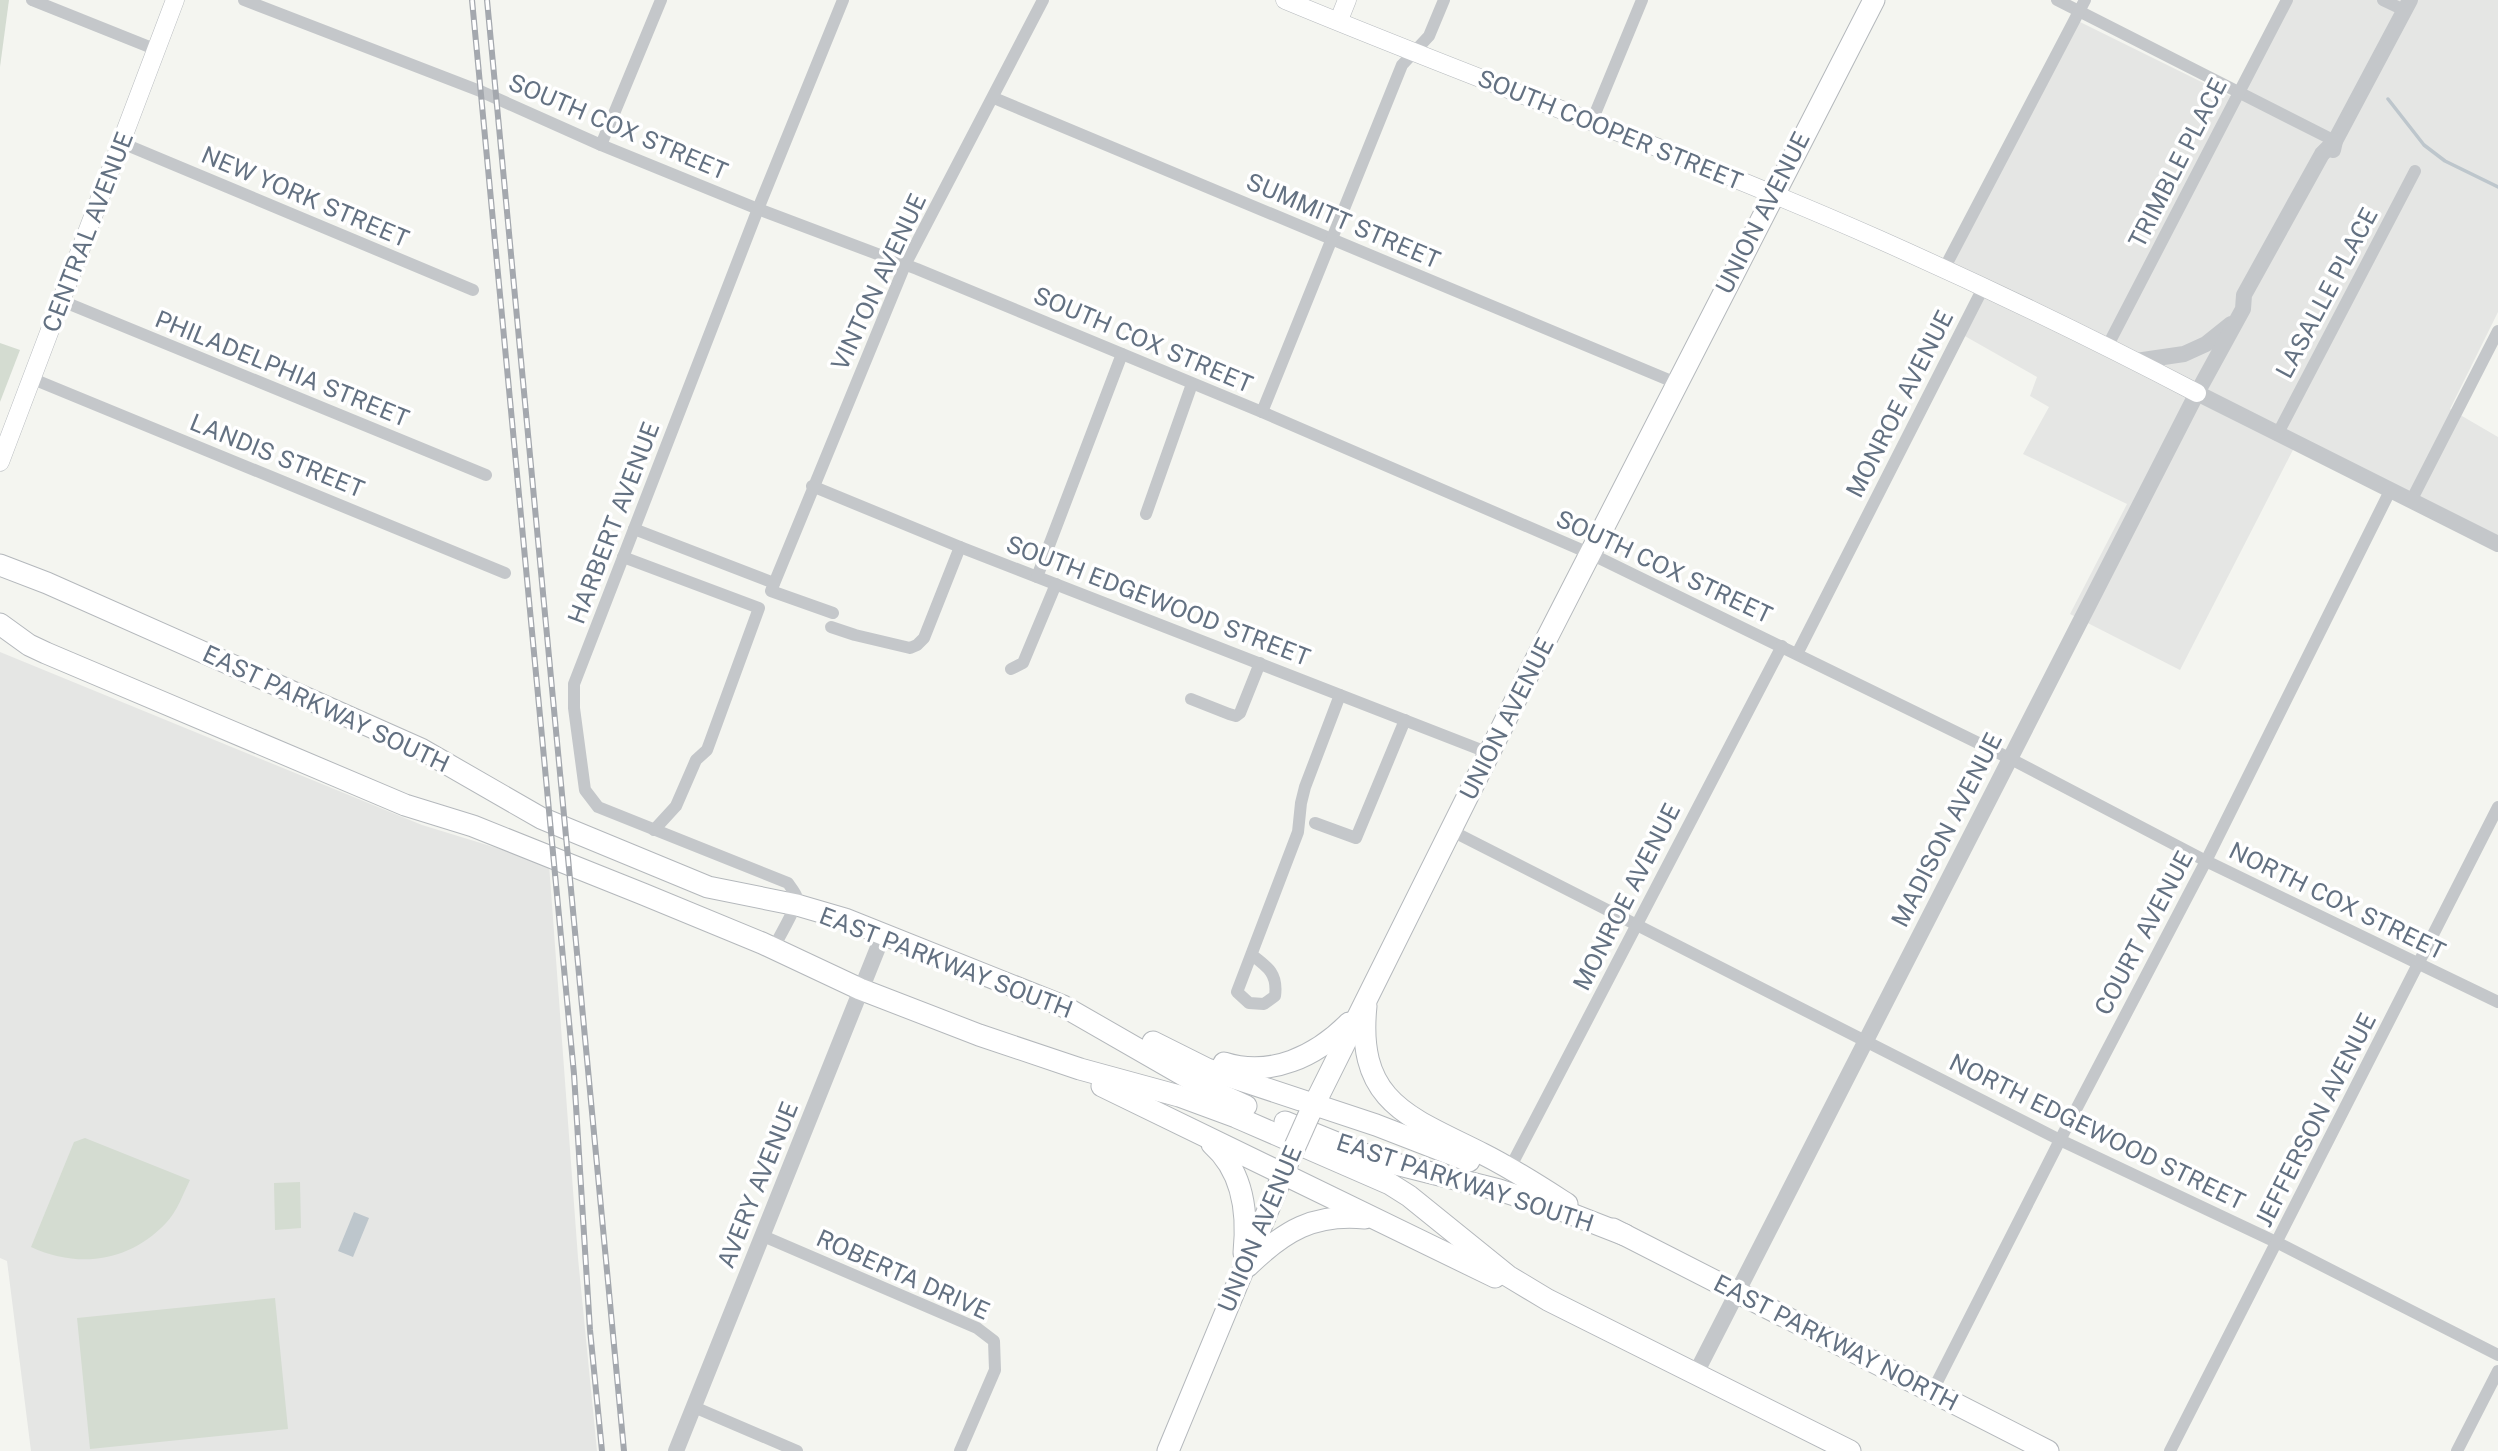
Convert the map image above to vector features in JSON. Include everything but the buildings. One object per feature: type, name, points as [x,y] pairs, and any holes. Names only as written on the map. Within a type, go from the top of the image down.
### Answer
[{"type":"main road","name":"CENTRAL AVENUE","points":[[0,462],[175,0]]},
{"type":"main road","points":[[1293,3],[1321,0]]},
{"type":"main road","points":[[1339,20],[1347,0]]},
{"type":"main road","name":"UNION AVENUE","points":[[1168,1451],[1311,1110],[1676,383],[1874,0]]},
{"type":"main road","name":"SOUTH COOPER STREET","points":[[1293,3],[1592,121],[1944,269],[2107,346],[2197,393]]},
{"type":"main road","name":"EAST PARKWAY SOUTH","points":[[0,565],[47,583],[421,749],[541,818],[708,887],[797,905],[845,919],[1063,1006],[1204,1087],[1255,1110],[1376,1159],[1511,1194],[1625,1235]]},
{"type":"main road","name":"EAST PARKWAY SOUTH","points":[[0,624],[29,645],[405,805],[473,826],[773,949],[860,989],[1043,1057],[1212,1107],[1390,1184],[1409,1196],[1508,1276],[1548,1300]]},
{"type":"main road","points":[[1063,1006],[1242,1069],[1266,1069],[1293,1061],[1334,1038],[1363,1005]]},
{"type":"main road","points":[[1363,1005],[1371,1073],[1385,1097],[1409,1117],[1510,1168],[1570,1206]]},
{"type":"main road","points":[[1142,1036],[1207,1069],[1311,1110],[1446,1152],[1570,1206],[1625,1235]]},
{"type":"main road","points":[[1043,1057],[1200,1134],[1286,1167],[1376,1219],[1548,1300],[1840,1449]]},
{"type":"main road","points":[[1200,1134],[1220,1151],[1236,1174],[1244,1205],[1246,1234],[1242,1272]]},
{"type":"main road","points":[[1242,1272],[1290,1231],[1318,1219],[1345,1216],[1376,1219]]},
{"type":"main road","name":"EAST PARKWAY NORTH","points":[[1625,1235],[2048,1451]]},
{"type":"street","points":[[32,0],[157,50]]},
{"type":"street","name":"SOUTH COX STREET","points":[[244,0],[480,91],[601,145],[905,265],[1262,412],[1591,554],[2009,758]]},
{"type":"street","points":[[601,145],[661,0]]},
{"type":"street","name":"HARBERT AVENUE","points":[[797,905],[797,896],[788,884],[598,807],[585,790],[574,708],[574,684],[842,0]]},
{"type":"street","name":"VINTON AVENUE","points":[[772,587],[905,265],[1043,0]]},
{"type":"street","points":[[1262,412],[1402,65],[1429,36],[1444,0]]},
{"type":"street","points":[[1592,121],[1642,0]]},
{"type":"street","points":[[2057,0],[2082,6],[2335,141]]},
{"type":"street","name":"TRIMBLE PLACE","points":[[2107,346],[2287,0]]},
{"type":"street","points":[[2384,0],[2407,5]]},
{"type":"street","name":"MADISON AVENUE","points":[[1695,1374],[2197,393],[2241,314],[2244,295],[2322,154],[2335,141],[2407,5]]},
{"type":"street","points":[[1944,269],[2082,6]]},
{"type":"street","name":"SUMMITT STREET","points":[[994,98],[1676,383]]},
{"type":"street","name":"NEW YORK STREET","points":[[122,143],[473,290]]},
{"type":"street","name":"LASALLE PLACE","points":[[2277,435],[2415,171]]},
{"type":"street","name":"MONROE AVENUE","points":[[1797,654],[1983,286]]},
{"type":"street","name":"PHILADELPHIA STREET","points":[[62,301],[486,475]]},
{"type":"street","points":[[2136,361],[2184,354],[2206,344],[2241,314]]},
{"type":"street","points":[[2411,501],[2498,331]]},
{"type":"street","points":[[1037,577],[1122,354]]},
{"type":"street","name":"LANDIS STREET","points":[[33,379],[505,573]]},
{"type":"street","points":[[1146,514],[1192,384]]},
{"type":"street","points":[[2197,393],[2498,544]]},
{"type":"street","name":"SOUTH EDGEWOOD STREET","points":[[812,486],[960,547],[1489,753]]},
{"type":"street","name":"COURT AVENUE","points":[[1932,1392],[2206,861],[2390,491]]},
{"type":"street","points":[[634,529],[833,614]]},
{"type":"street","points":[[831,627],[910,648],[918,645],[924,638],[960,547]]},
{"type":"street","points":[[623,557],[759,608],[707,750],[696,761],[676,806],[654,830]]},
{"type":"street","points":[[1011,669],[1023,663],[1056,584]]},
{"type":"street","name":"MONROE AVENUE","points":[[1510,1168],[1782,646]]},
{"type":"street","points":[[1191,699],[1236,716],[1240,713],[1260,663]]},
{"type":"street","points":[[1252,956],[1298,832],[1305,788],[1340,695]]},
{"type":"street","points":[[1315,823],[1356,838],[1405,720]]},
{"type":"street","name":"NORTH COX STREET","points":[[2009,758],[2206,861],[2498,1002]]},
{"type":"street","name":"JEFFERSON AVENUE","points":[[2170,1451],[2498,807]]},
{"type":"street","points":[[1450,830],[1864,1040]]},
{"type":"street","points":[[773,949],[797,905]]},
{"type":"street","name":"AVERY AVENUE","points":[[676,1451],[883,935]]},
{"type":"street","name":"NORTH EDGEWOOD STREET","points":[[1864,1040],[2060,1140],[2278,1243],[2498,1355]]},
{"type":"street","name":"ROBERTA DRIVE","points":[[763,1236],[977,1328],[994,1341],[995,1370],[960,1451]]},
{"type":"street","points":[[2457,1451],[2498,1371]]},
{"type":"street","points":[[694,1407],[797,1451]]},
{"type":"shaded area","points":[[0,0],[9,0],[0,67]]},
{"type":"shaded area","points":[[2283,0],[2498,0],[2498,312],[2450,409],[2498,437],[2498,540],[2296,444],[2180,670],[2070,614],[2127,504],[2023,454],[2049,407],[2030,396],[2037,377],[1963,335],[1988,286],[1951,267],[2078,21],[2232,97]]},
{"type":"shaded area","points":[[0,343],[20,350],[0,402]]},
{"type":"shaded area","points":[[0,652],[422,825],[549,864],[578,1258],[597,1451],[31,1451],[7,1261],[0,1258]]},
{"type":"shaded area","points":[[85,1138],[190,1180],[180,1203],[170,1219],[152,1236],[120,1254],[103,1258],[67,1258],[31,1247],[74,1142]]},
{"type":"shaded area","points":[[300,1182],[301,1228],[275,1230],[274,1183]]},
{"type":"shaded area","points":[[354,1212],[369,1218],[353,1257],[338,1251]]},
{"type":"shaded area","points":[[275,1298],[288,1429],[90,1449],[77,1318]]},
{"type":"waterway","points":[[2388,99],[2424,145],[2445,161],[2498,187]]},
{"type":"railway","points":[[472,0],[574,1074],[590,1330],[602,1451]]},
{"type":"railway","points":[[487,0],[624,1451]]}]
